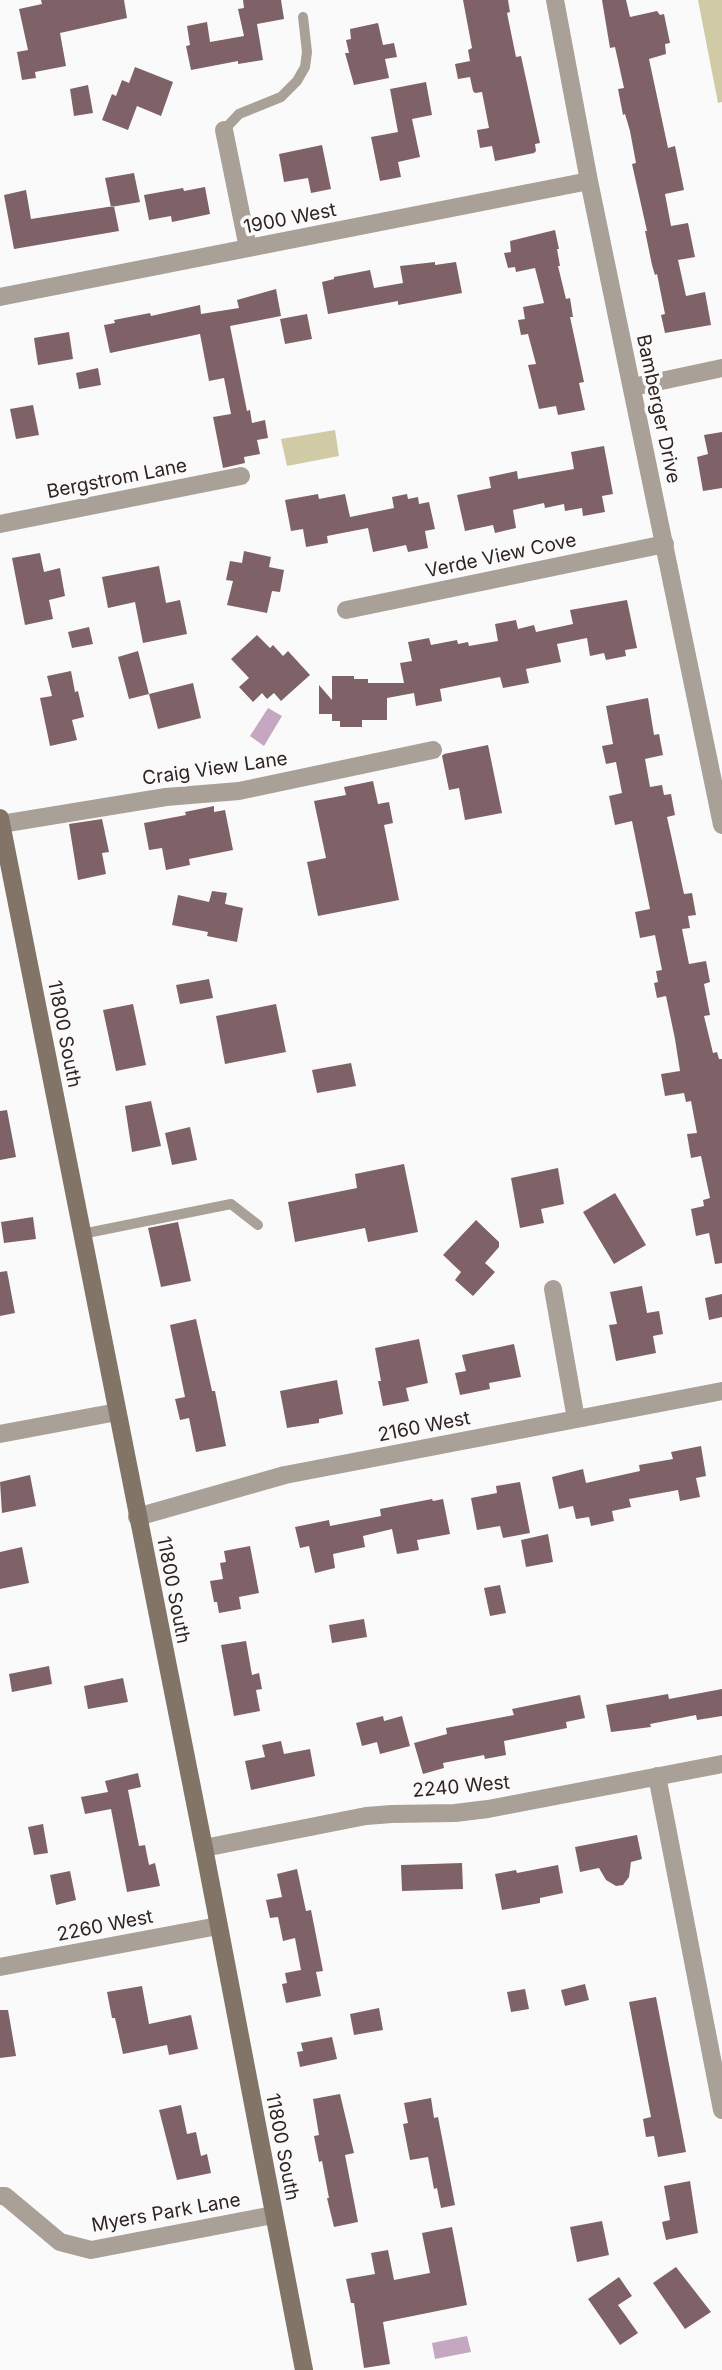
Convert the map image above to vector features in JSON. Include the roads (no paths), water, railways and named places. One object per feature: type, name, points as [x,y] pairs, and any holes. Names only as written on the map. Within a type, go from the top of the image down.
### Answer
[{"type":"main road","name":"11800 South","points":[[1,821],[304,2370]]},
{"type":"street","name":"Bamberger Drive","points":[[555,0],[589,181],[722,825]]},
{"type":"street","points":[[224,130],[247,248]]},
{"type":"street","name":"1900 West","points":[[0,297],[589,181]]},
{"type":"street","points":[[633,387],[722,368]]},
{"type":"street","name":"Bergstrom Lane","points":[[0,524],[241,476]]},
{"type":"street","name":"Verde View Cove","points":[[346,610],[665,544]]},
{"type":"street","name":"Craig View Lane","points":[[1,821],[166,797],[239,791],[433,750]]},
{"type":"street","points":[[553,1289],[576,1419]]},
{"type":"street","name":"2160 West","points":[[137,1517],[285,1475],[722,1391]]},
{"type":"street","points":[[0,1434],[117,1412]]},
{"type":"street","name":"2240 West","points":[[204,1848],[366,1816],[455,1813],[488,1809],[722,1764]]},
{"type":"street","points":[[657,1776],[722,2110]]},
{"type":"street","name":"2260 West","points":[[0,1968],[218,1926]]},
{"type":"street","name":"Myers Park Lane","points":[[0,2196],[5,2196],[60,2242],[91,2250],[273,2215]]},
{"type":"lane","points":[[224,130],[239,114],[281,97],[297,81],[305,67],[307,52],[303,17]]},
{"type":"lane","points":[[82,1234],[231,1204],[258,1225]]}]
